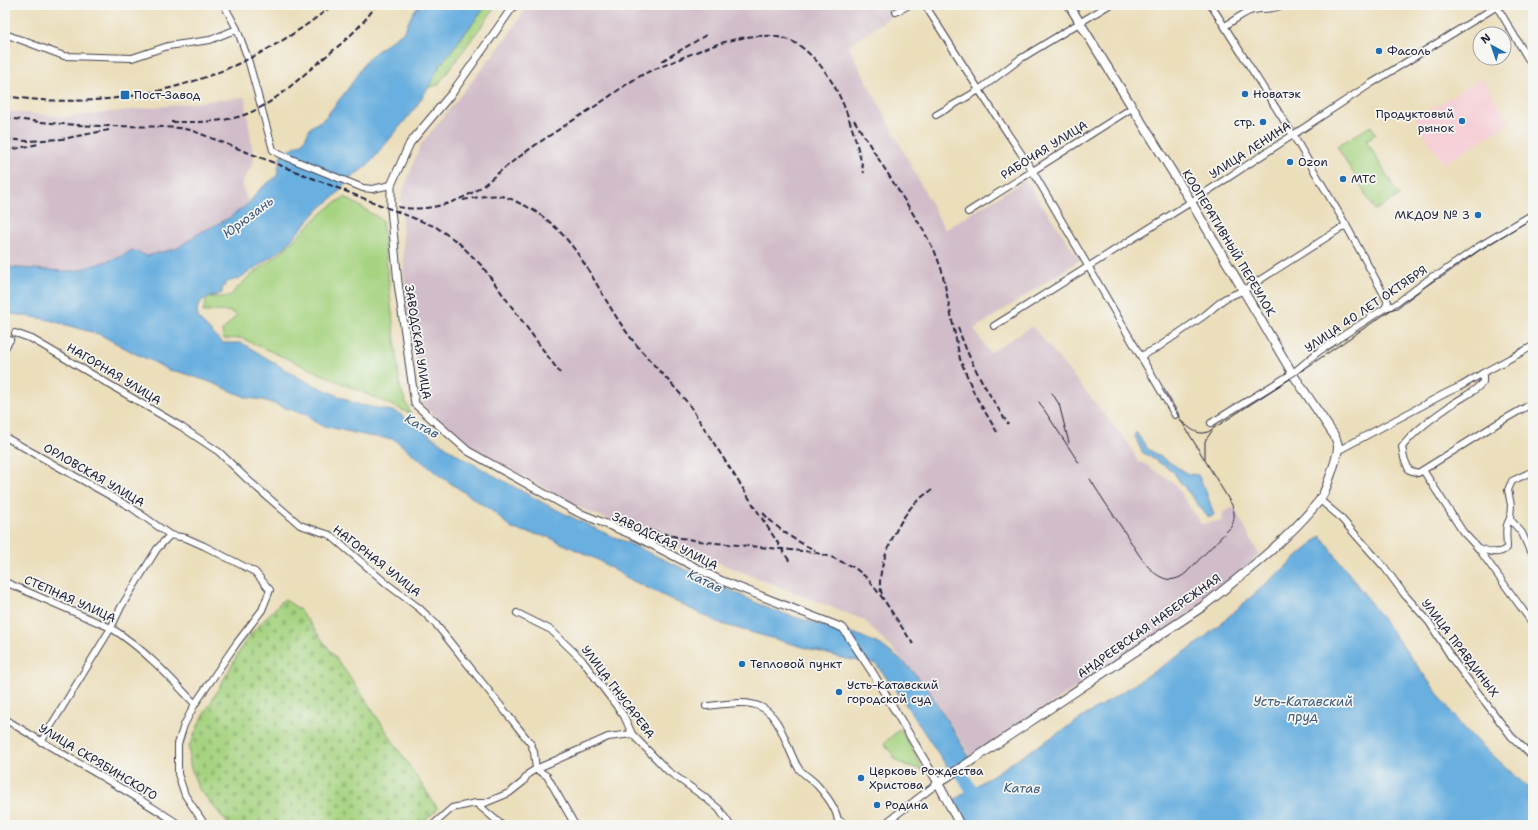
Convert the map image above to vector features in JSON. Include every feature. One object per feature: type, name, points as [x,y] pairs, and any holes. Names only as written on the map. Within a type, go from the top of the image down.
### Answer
[{"type":"main road","name":"КООПЕРАТИВНЫЙ ПЕРЕУЛОК","points":[[1069,5],[1191,202],[1293,373],[1334,435],[1338,449]]},
{"type":"main road","points":[[1320,500],[1337,456],[1338,449]]},
{"type":"main road","name":"АНДРЕЕВСКАЯ НАБЕРЕЖНАЯ","points":[[938,783],[1202,607],[1289,533],[1320,500]]},
{"type":"main road","points":[[938,783],[960,825]]},
{"type":"street","points":[[224,5],[237,29],[248,59],[273,150],[279,154],[364,188],[372,189],[391,185]]},
{"type":"street","name":"ЗАВОДСКАЯ УЛИЦА","points":[[514,5],[452,93],[410,143],[391,185],[391,209],[398,283],[415,404],[468,451],[577,512],[635,536],[720,580],[843,628],[871,670],[938,783]]},
{"type":"street","points":[[896,12],[909,5]]},
{"type":"street","points":[[926,5],[979,90],[1032,170],[1175,415]]},
{"type":"street","points":[[936,115],[979,90],[1020,60],[1109,5]]},
{"type":"street","points":[[1211,5],[1294,135],[1346,225],[1388,302],[1385,308]]},
{"type":"street","points":[[1225,26],[1250,11],[1262,8],[1277,8],[1282,5]]},
{"type":"street","points":[[1497,5],[1533,67]]},
{"type":"street","name":"УЛИЦА ЛЕНИНА","points":[[994,326],[1191,202],[1372,83],[1497,5]]},
{"type":"street","points":[[5,34],[64,56],[132,58],[168,46],[210,40],[237,29]]},
{"type":"street","name":"РАБОЧАЯ УЛИЦА","points":[[968,212],[1132,108]]},
{"type":"street","name":"УЛИЦА 40 ЛЕТ ОКТЯБРЯ","points":[[1210,423],[1293,373],[1318,352],[1385,308],[1394,305],[1433,276],[1440,274],[1478,247],[1533,214]]},
{"type":"street","points":[[1141,356],[1158,348],[1205,315],[1224,299],[1244,290],[1346,225]]},
{"type":"street","name":"НАГОРНАЯ УЛИЦА","points":[[16,333],[32,339],[110,384],[180,426],[219,452],[300,526],[330,535],[387,584],[427,615],[451,642],[531,744],[534,752],[536,769]]},
{"type":"street","points":[[5,348],[10,340]]},
{"type":"street","points":[[1338,449],[1341,449],[1461,386],[1533,346]]},
{"type":"street","points":[[1483,373],[1484,382],[1477,390],[1451,404],[1410,437],[1402,447],[1404,458],[1409,470],[1418,473],[1533,403]]},
{"type":"street","name":"ОРЛОВСКАЯ УЛИЦА","points":[[5,437],[132,508],[170,535]]},
{"type":"street","points":[[1423,470],[1463,532],[1478,548],[1533,624]]},
{"type":"street","points":[[1478,548],[1495,553],[1502,552],[1508,548],[1506,534],[1508,522],[1510,520],[1511,505],[1508,490],[1512,481],[1533,470]]},
{"type":"street","name":"УЛИЦА ПРАВДИНЫХ","points":[[1320,500],[1339,516],[1385,568],[1404,594],[1429,622],[1453,660],[1511,736],[1533,757]]},
{"type":"street","points":[[1510,520],[1522,533],[1529,549],[1533,553]]},
{"type":"street","points":[[41,742],[111,628],[121,607],[157,549],[170,535],[186,538],[256,572],[270,590],[262,610],[236,644],[195,704],[184,724],[178,744],[178,774],[185,795],[205,825]]},
{"type":"street","name":"СТЕПНАЯ УЛИЦА","points":[[5,582],[111,628],[131,642],[166,673],[195,704]]},
{"type":"street","name":"УЛИЦА ГНУСАРЕВА","points":[[518,613],[552,630],[582,660],[624,716],[632,734],[668,771],[719,809],[730,825]]},
{"type":"street","points":[[706,706],[746,703],[762,707],[784,733],[789,750],[800,770],[817,785],[836,811],[838,823],[848,825]]},
{"type":"street","name":"УЛИЦА СКРЯБИНСКОГО","points":[[5,719],[41,742],[90,769],[180,825]]},
{"type":"street","points":[[433,825],[452,808],[476,803],[485,803],[509,793],[523,782],[528,774],[536,769],[608,737],[632,734]]},
{"type":"street","points":[[536,769],[547,776],[575,825]]},
{"type":"street","points":[[883,825],[938,783]]},
{"type":"street","points":[[476,803],[502,825]]},
{"type":"shaded area","points":[[529,5],[907,5],[848,46],[945,230],[1025,180],[1080,260],[974,329],[990,353],[1032,326],[1129,444],[1138,462],[1143,463],[1174,483],[1201,524],[1222,521],[1223,512],[1234,507],[1259,555],[1213,598],[971,756],[924,682],[864,620],[582,509],[461,441],[423,405],[421,399],[427,390],[407,337],[401,197],[420,146],[505,40]]},
{"type":"shaded area","name":"Продуктовый рынок","points":[[1482,78],[1510,123],[1443,164],[1415,119]]},
{"type":"shaded area","points":[[245,97],[254,161],[241,185],[249,203],[229,218],[196,235],[178,248],[147,256],[132,250],[123,256],[76,271],[5,267],[5,111],[68,117]]},
{"type":"green space","points":[[487,5],[497,5],[438,85],[428,88],[440,65]]},
{"type":"green space","points":[[1371,126],[1376,134],[1366,140],[1399,196],[1375,210],[1337,146]]},
{"type":"green space","points":[[345,197],[382,220],[400,388],[411,414],[241,338],[224,339],[222,331],[237,315],[228,311],[203,312],[207,298],[230,296],[247,278],[279,254],[318,216]]},
{"type":"green space","points":[[284,599],[299,609],[353,681],[438,809],[419,825],[229,825],[198,788],[190,765],[189,747],[200,722],[247,638]]},
{"type":"green space","points":[[900,729],[924,771],[898,762],[884,743]]},
{"type":"water","name":"Юрюзань","points":[[420,5],[487,5],[440,65],[416,107],[370,163],[346,182],[338,193],[315,213],[285,247],[248,273],[238,279],[227,282],[222,289],[222,293],[202,300],[197,309],[198,318],[222,343],[242,343],[299,378],[356,404],[397,412],[459,456],[547,505],[598,530],[772,610],[837,630],[856,634],[881,645],[907,665],[926,686],[970,758],[950,771],[900,696],[876,664],[842,658],[722,624],[631,580],[596,559],[548,537],[512,529],[495,513],[440,476],[394,439],[368,436],[320,425],[307,415],[263,400],[248,398],[210,382],[180,372],[168,370],[99,334],[45,319],[5,313],[5,267],[76,271],[123,256],[132,250],[147,256],[178,248],[196,235],[229,218],[249,203],[259,190],[277,176],[281,155],[303,142],[311,127],[325,118],[350,86],[368,58],[404,31],[414,11]]},
{"type":"water","points":[[1136,432],[1148,449],[1188,474],[1198,475],[1207,494],[1214,515],[1210,517],[1206,515],[1173,471],[1142,452],[1135,436]]},
{"type":"water","name":"Усть-Катавский пруд","points":[[1321,536],[1464,729],[1533,792],[1533,825],[969,825],[954,800],[1197,644]]},
{"type":"waterway","name":"Катав","points":[[952,760],[979,801]]},
{"type":"tram line","points":[[1181,421],[1197,432],[1208,432],[1294,376],[1479,250],[1533,218]]},
{"type":"tram line","points":[[1090,479],[1140,557],[1155,574],[1164,579],[1174,579],[1186,573],[1231,527],[1234,516],[1232,505],[1162,389]]},
{"type":"tram line","points":[[1052,393],[1059,404],[1069,443]]},
{"type":"tram line","points":[[1039,402],[1079,463]]},
{"type":"tram line","points":[[1205,459],[1205,441],[1212,431]]},
{"type":"railway","points":[[5,96],[50,100],[94,100],[136,95],[178,86],[219,72],[259,54],[297,31],[333,5]]},
{"type":"railway","points":[[171,122],[208,122],[235,118],[263,106],[289,87],[347,38],[363,23],[376,5]]},
{"type":"railway","points":[[662,61],[708,34]]},
{"type":"railway","points":[[398,207],[430,207],[462,198],[481,187],[538,143],[642,75],[700,50],[717,44],[752,36],[770,36],[786,39],[800,46],[814,58],[835,87],[843,104],[855,138],[864,173]]},
{"type":"railway","points":[[5,118],[70,125],[160,127],[191,130],[436,227],[459,243],[482,266],[560,373]]},
{"type":"railway","points":[[854,120],[922,228],[935,252],[942,271],[960,359],[975,395],[997,432]]},
{"type":"railway","points":[[5,139],[27,141],[62,139],[109,130]]},
{"type":"railway","points":[[5,151],[38,144]]},
{"type":"railway","points":[[463,200],[484,196],[500,196],[511,199],[539,214],[556,227],[582,260],[628,334],[690,406],[790,562]]},
{"type":"railway","points":[[958,327],[973,365],[1008,424]]},
{"type":"railway","points":[[882,594],[880,585],[883,563],[892,538],[909,510],[920,498],[932,490]]},
{"type":"railway","points":[[763,513],[787,534],[815,550]]},
{"type":"railway","points":[[645,529],[681,538],[706,542],[813,552],[831,557],[855,568],[868,579],[884,600],[913,644]]},
{"type":"place","name":"Фасоль","points":[[1379,51]]},
{"type":"place","name":"Новатэк","points":[[1245,94]]},
{"type":"place","name":"Пост-Завод","points":[[125,95]]},
{"type":"place","name":"Продуктовый рынок","points":[[1462,121]]},
{"type":"place","name":"стр.","points":[[1263,122]]},
{"type":"place","name":"Ozon","points":[[1290,162]]},
{"type":"place","name":"МТС","points":[[1343,179]]},
{"type":"place","name":"МКДОУ № 3","points":[[1478,215]]},
{"type":"place","name":"Тепловой пункт","points":[[742,664]]},
{"type":"place","name":"Усть-Катавский городской суд","points":[[839,692]]},
{"type":"place","name":"Церковь Рождества Христова","points":[[861,778]]},
{"type":"place","name":"Родина","points":[[877,805]]}]
